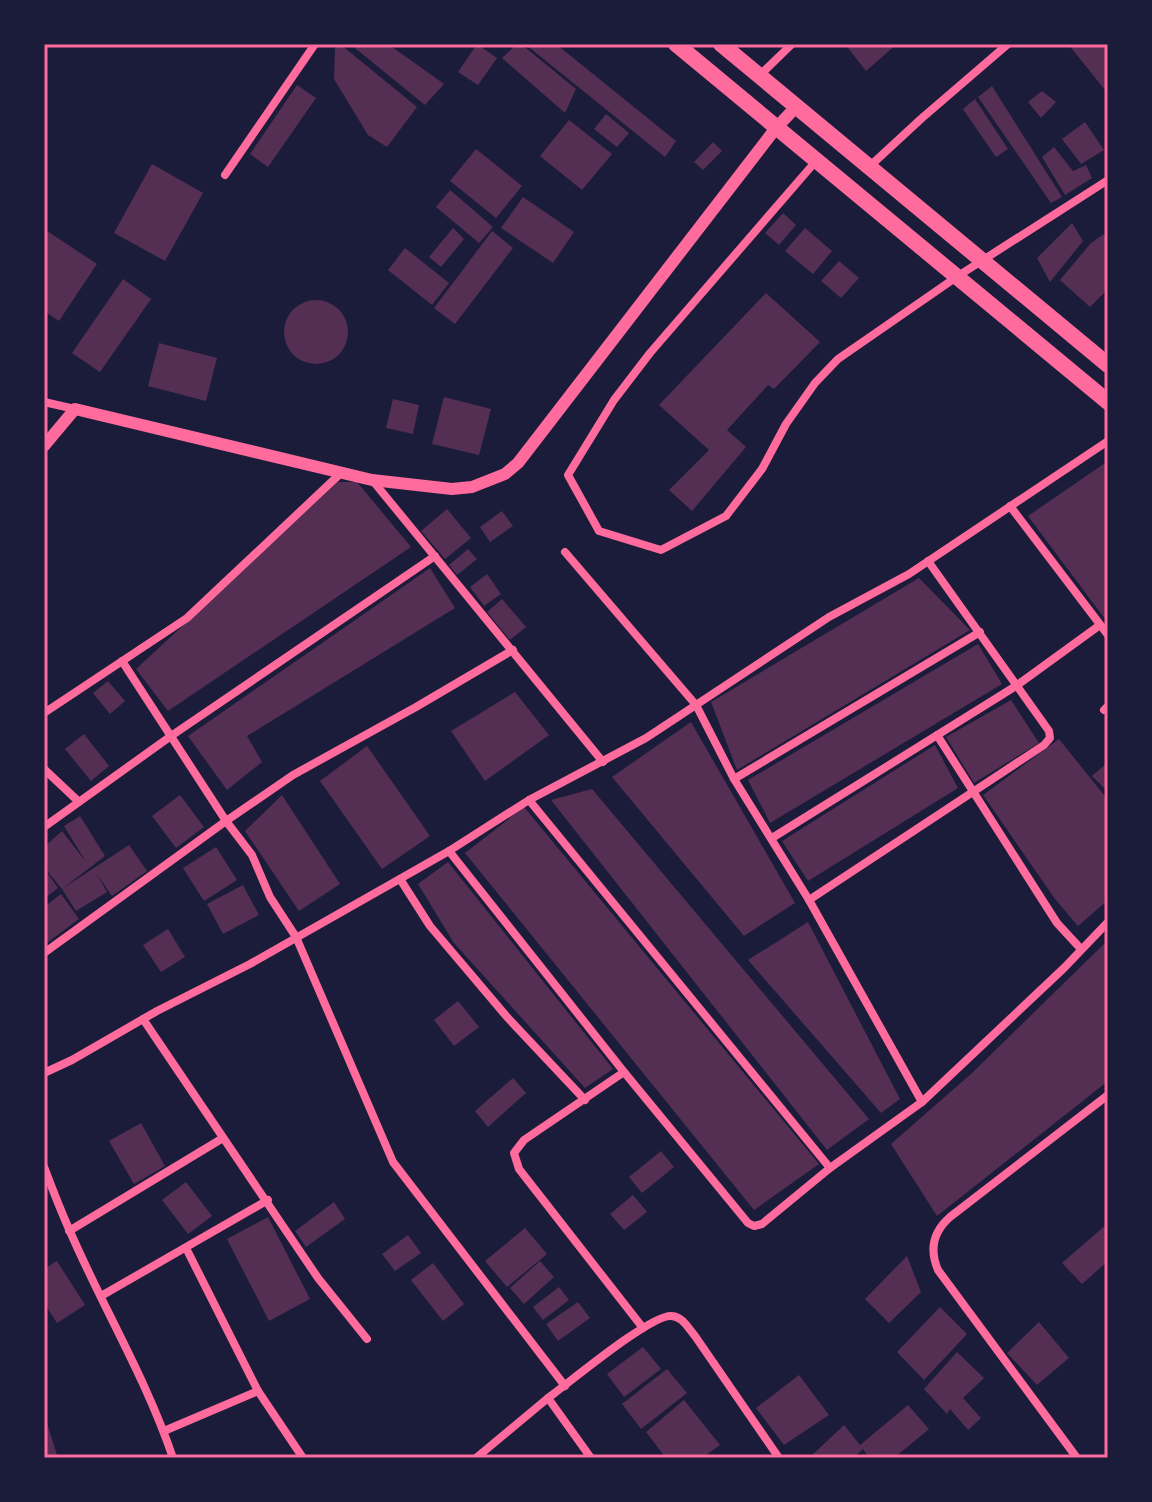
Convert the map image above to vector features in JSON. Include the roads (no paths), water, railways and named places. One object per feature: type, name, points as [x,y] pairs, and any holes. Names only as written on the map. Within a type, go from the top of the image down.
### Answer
[{"type":"main road","points":[[676,44],[1108,402]]},
{"type":"main road","points":[[721,44],[1108,365]]},
{"type":"street","points":[[225,175],[315,44]]},
{"type":"street","points":[[759,76],[792,44]]},
{"type":"street","points":[[869,167],[1008,44]]},
{"type":"street","points":[[44,402],[372,480],[452,489],[472,487],[505,474],[518,463],[776,128],[796,107]]},
{"type":"street","points":[[816,160],[650,353],[614,400],[568,475],[599,531],[661,550],[726,516],[762,469],[786,424],[815,383],[831,367],[958,276],[1108,180]]},
{"type":"street","points":[[44,446],[75,409]]},
{"type":"street","points":[[44,1073],[250,964],[449,851],[529,800],[646,738],[829,617],[928,561],[1108,441]]},
{"type":"street","points":[[44,713],[187,618],[341,473]]},
{"type":"street","points":[[372,480],[603,762]]},
{"type":"street","points":[[1010,506],[1108,635]]},
{"type":"street","points":[[565,552],[696,705],[734,779],[809,900],[922,1102]]},
{"type":"street","points":[[44,827],[171,736],[435,556]]},
{"type":"street","points":[[809,900],[1044,745],[1050,738],[1049,731],[928,561]]},
{"type":"street","points":[[772,838],[1016,686],[1100,625]]},
{"type":"street","points":[[734,779],[980,632]]},
{"type":"street","points":[[44,953],[293,775],[513,650]]},
{"type":"street","points":[[122,661],[226,821],[252,855],[270,897],[296,937],[393,1162],[565,1386]]},
{"type":"street","points":[[937,735],[1057,923],[1081,949]]},
{"type":"street","points":[[44,769],[78,801]]},
{"type":"street","points":[[529,800],[830,1168]]},
{"type":"street","points":[[449,851],[624,1072],[751,1225],[762,1224],[830,1168],[922,1102],[1108,922]]},
{"type":"street","points":[[400,879],[430,926],[507,1017],[585,1100]]},
{"type":"street","points":[[143,1019],[318,1278],[367,1339]]},
{"type":"street","points":[[624,1072],[524,1140],[514,1153],[516,1162],[643,1328]]},
{"type":"street","points":[[1077,1458],[938,1270],[933,1246],[940,1226],[950,1217],[1108,1095]]},
{"type":"street","points":[[69,1231],[223,1138]]},
{"type":"street","points":[[44,1167],[69,1231],[164,1431],[173,1458]]},
{"type":"street","points":[[101,1296],[268,1200]]},
{"type":"street","points":[[186,1248],[258,1391],[303,1458]]},
{"type":"street","points":[[476,1458],[548,1398],[643,1328],[667,1316],[681,1319],[779,1458]]},
{"type":"street","points":[[164,1431],[258,1391]]},
{"type":"street","points":[[548,1398],[591,1458]]}]
